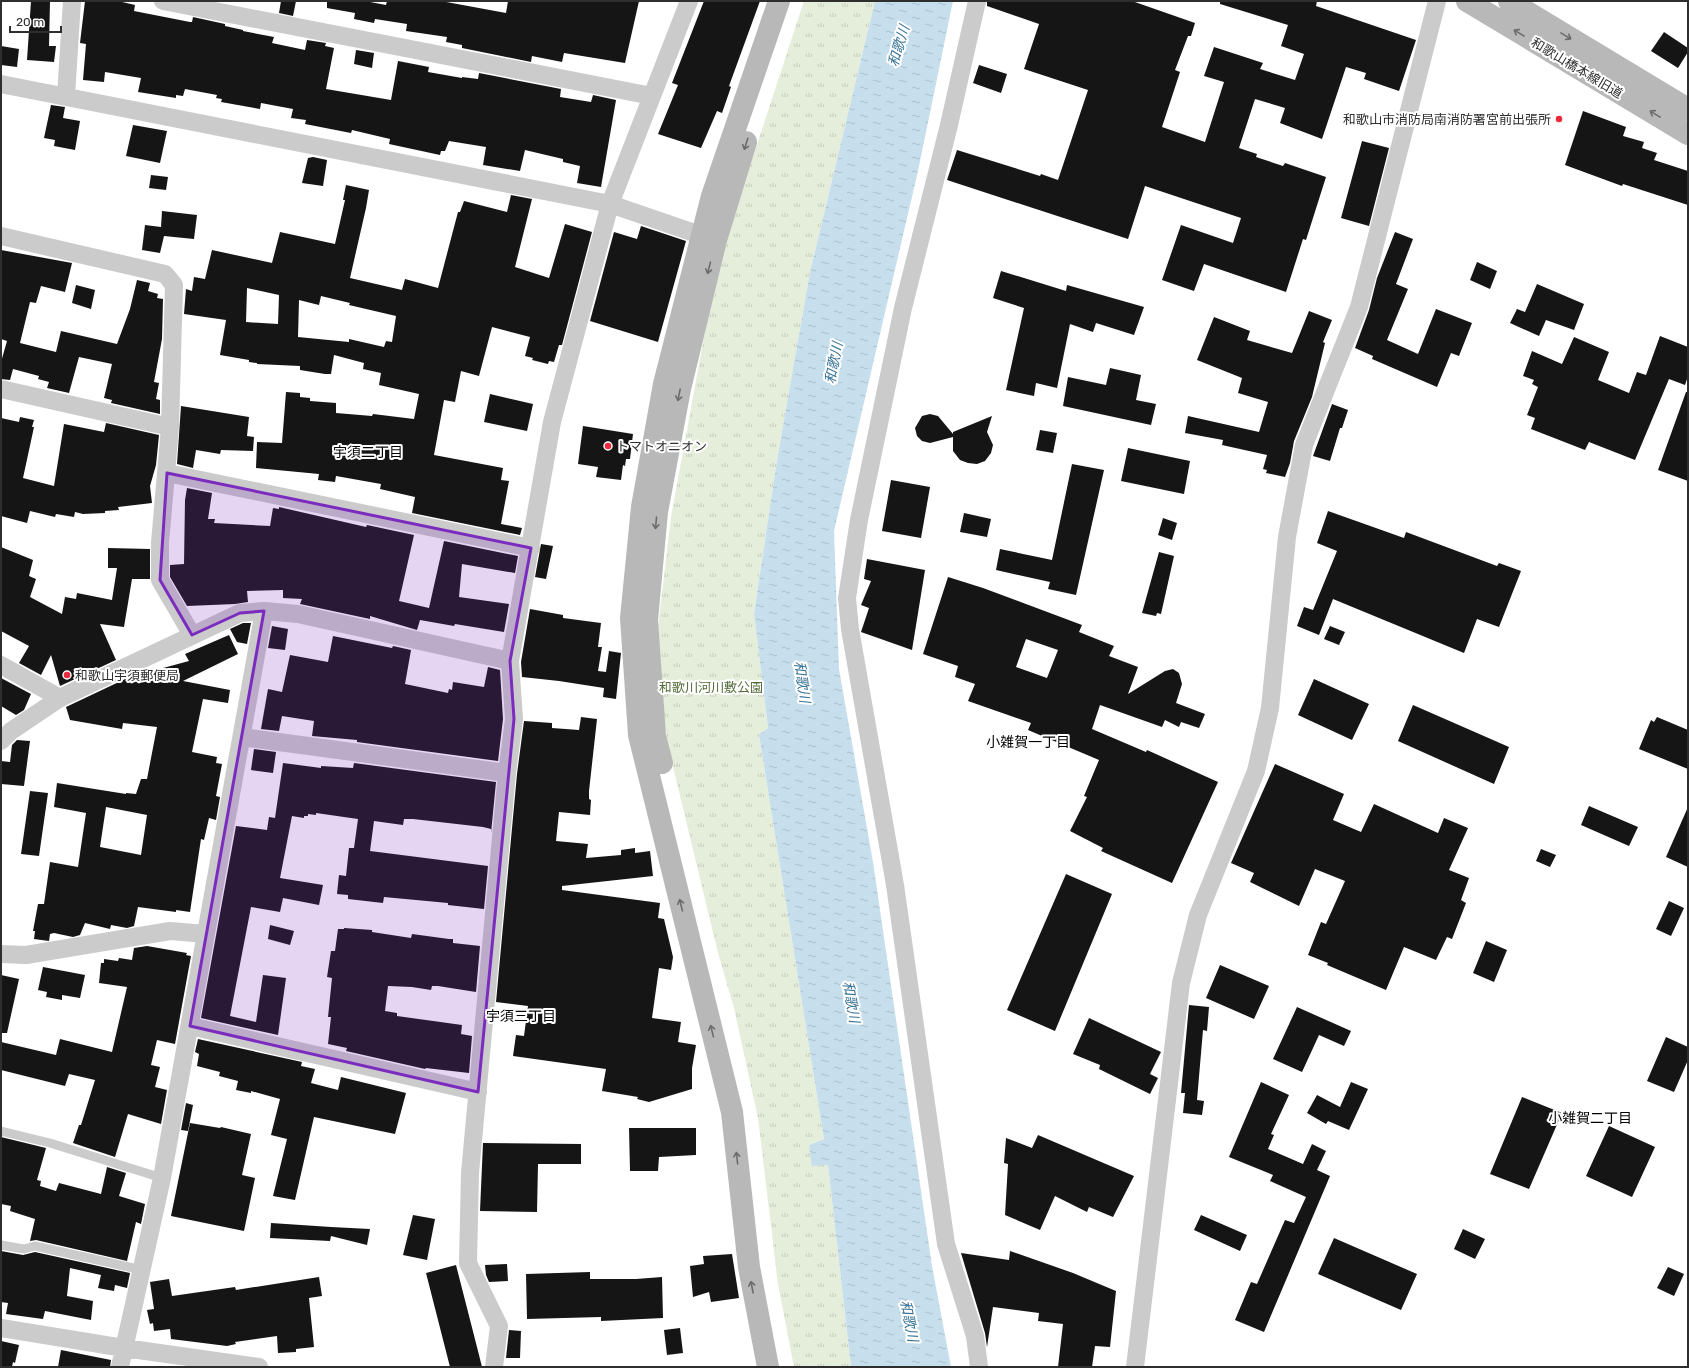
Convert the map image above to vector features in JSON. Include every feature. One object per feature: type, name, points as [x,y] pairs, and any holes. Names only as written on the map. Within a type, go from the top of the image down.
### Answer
[{"type":"street","points":[[66,96],[72,1]]},
{"type":"street","points":[[163,1],[652,96]]},
{"type":"street","points":[[494,1367],[499,1326],[468,1263],[470,1173],[507,773],[514,719],[510,661],[552,422],[610,204],[689,1]]},
{"type":"street","points":[[779,1],[712,196],[708,237],[657,512],[647,620],[655,736],[747,1114],[764,1269],[780,1367]]},
{"type":"street","points":[[768,1367],[748,1267],[732,1112],[640,735],[631,618],[642,508],[664,384],[708,237],[729,195],[795,1]]},
{"type":"street","points":[[977,1],[950,125],[903,308],[858,520],[847,598],[850,629],[895,885],[946,1244],[975,1336],[979,1367]]},
{"type":"street","points":[[1135,1367],[1181,983],[1198,915],[1256,771],[1270,708],[1287,537],[1304,445],[1359,308],[1437,1]]},
{"type":"street","name":"和歌山橋本線旧道","points":[[1467,1],[1688,134]]},
{"type":"street","name":"和歌山橋本線旧道","points":[[1509,1],[1688,109]]},
{"type":"street","points":[[1,84],[610,204],[708,237]]},
{"type":"street","points":[[1,236],[165,274],[174,285],[170,427],[160,543],[160,580],[192,635]]},
{"type":"street","points":[[1,389],[170,427]]},
{"type":"street","points":[[167,473],[531,548]]},
{"type":"street","points":[[1,741],[11,731],[60,698],[240,613],[264,611],[298,614],[510,661]]},
{"type":"street","points":[[120,1367],[162,1178],[264,611]]},
{"type":"street","points":[[1,665],[60,698]]},
{"type":"street","points":[[242,737],[507,773]]},
{"type":"street","points":[[1,954],[26,955],[170,932],[206,934]]},
{"type":"street","points":[[190,1026],[478,1092]]},
{"type":"street","points":[[1,1328],[124,1348],[258,1367]]},
{"type":"lane","points":[[1,1131],[50,1143],[162,1178]]},
{"type":"lane","points":[[1,1245],[24,1249],[35,1246],[142,1270]]},
{"type":"highlighted area","points":[[167,473],[531,548],[510,661],[514,719],[478,1092],[190,1026],[264,611],[240,613],[192,635],[160,580]]},
{"type":"green space","name":"和歌川河川敷公園","points":[[804,1],[875,1],[810,272],[777,460],[754,612],[768,728],[759,735],[824,1139],[809,1145],[828,1165],[851,1367],[794,1367],[778,1284],[758,1118],[734,1008],[718,953],[667,742],[659,690],[658,627],[671,517],[711,299],[741,186],[750,166]]},
{"type":"water","name":"和歌川","points":[[875,1],[953,1],[918,171],[834,531],[839,669],[873,862],[932,1266],[951,1367],[851,1367],[828,1165],[812,1166],[809,1145],[824,1139],[759,735],[768,728],[754,613],[777,460],[810,272]]},
{"type":"building","points":[[31,1],[50,1],[49,46],[56,46],[54,62],[27,60]]},
{"type":"building","points":[[85,1],[118,1],[135,5],[134,11],[190,22],[192,22],[193,17],[225,24],[225,26],[243,31],[274,37],[272,43],[305,50],[307,40],[326,43],[325,46],[334,48],[326,89],[391,100],[398,61],[429,67],[428,72],[462,78],[478,79],[479,73],[561,89],[560,97],[591,102],[593,95],[616,100],[601,187],[577,183],[580,166],[563,162],[563,159],[525,150],[520,171],[483,165],[486,147],[449,141],[445,151],[441,151],[440,155],[389,144],[390,139],[352,130],[351,133],[305,124],[306,120],[291,118],[293,109],[261,103],[260,109],[221,102],[222,99],[216,98],[217,95],[185,89],[183,96],[176,95],[176,98],[138,92],[141,78],[105,72],[104,82],[83,80],[86,44],[80,43]]},
{"type":"building","points":[[281,1],[296,1],[293,16],[279,13]]},
{"type":"building","points":[[327,1],[365,1],[386,5],[387,1],[441,1],[506,13],[508,1],[639,1],[625,63],[564,53],[562,62],[532,56],[531,62],[462,48],[462,45],[446,42],[447,37],[406,31],[407,24],[375,19],[374,23],[354,19],[355,13],[327,8]]},
{"type":"building","points":[[704,1],[760,1],[729,86],[731,87],[722,113],[717,111],[701,148],[658,134],[678,85],[672,83]]},
{"type":"building","points":[[987,1],[1132,1],[1195,23],[1191,36],[1188,36],[1175,70],[1180,72],[1162,127],[1205,142],[1224,82],[1204,76],[1214,47],[1263,63],[1260,69],[1295,80],[1304,54],[1281,46],[1288,25],[1220,4],[1220,1],[1317,1],[1316,6],[1416,40],[1399,91],[1364,79],[1366,73],[1346,67],[1322,139],[1280,123],[1285,108],[1255,99],[1239,148],[1257,154],[1256,157],[1283,166],[1285,163],[1326,177],[1306,240],[1303,239],[1286,292],[1204,264],[1194,291],[1162,280],[1181,225],[1233,243],[1241,218],[1145,186],[1128,239],[947,180],[957,150],[1040,176],[1041,174],[1058,180],[1088,90],[1024,69],[1039,24],[987,6]]},
{"type":"building","points":[[1664,32],[1688,48],[1688,52],[1678,68],[1651,51]]},
{"type":"building","points":[[1,46],[19,49],[17,67],[1,65]]},
{"type":"building","points":[[356,50],[374,53],[372,68],[354,64]]},
{"type":"building","points":[[979,65],[1007,74],[1001,93],[973,83]]},
{"type":"building","points":[[51,105],[65,107],[63,118],[80,121],[75,150],[54,146],[55,140],[44,138]]},
{"type":"building","points":[[1583,111],[1626,127],[1623,136],[1644,142],[1642,148],[1657,153],[1654,160],[1688,171],[1688,205],[1623,184],[1622,186],[1565,165]]},
{"type":"building","points":[[133,125],[167,131],[160,163],[126,156]]},
{"type":"building","points":[[1362,141],[1389,148],[1369,226],[1341,218]]},
{"type":"building","points":[[313,157],[327,160],[323,186],[302,183],[308,158]]},
{"type":"building","points":[[151,175],[168,177],[166,190],[149,188]]},
{"type":"building","points":[[346,185],[369,190],[350,278],[402,290],[405,279],[438,288],[458,212],[460,212],[464,201],[507,212],[511,195],[532,199],[515,267],[549,278],[565,224],[592,232],[562,345],[559,345],[554,362],[549,361],[548,364],[532,360],[533,358],[525,356],[530,337],[492,327],[479,376],[461,371],[455,402],[444,400],[434,455],[503,468],[501,480],[509,481],[501,524],[522,528],[520,535],[412,513],[415,497],[380,489],[381,484],[336,476],[335,482],[318,480],[319,474],[256,468],[257,442],[282,443],[286,392],[300,393],[300,397],[310,398],[310,401],[336,403],[336,413],[372,416],[373,414],[414,419],[419,394],[379,385],[381,373],[363,369],[364,363],[334,355],[331,374],[325,374],[300,370],[300,366],[257,364],[249,362],[249,360],[220,355],[226,320],[184,314],[186,289],[192,291],[194,277],[205,279],[212,250],[272,263],[280,232],[335,244],[345,200],[343,200]],"holes":[[[247,288],[279,295],[278,324],[246,322]],[[321,296],[350,303],[349,305],[396,316],[392,342],[386,341],[384,347],[349,339],[349,342],[298,337],[299,300],[319,305]]]},
{"type":"building","points":[[162,211],[197,215],[194,239],[164,236],[160,253],[142,250],[145,225],[161,227]]},
{"type":"building","points":[[641,226],[686,241],[658,342],[590,321],[614,232],[637,239]]},
{"type":"building","points":[[1395,232],[1413,239],[1396,284],[1408,289],[1387,340],[1418,354],[1436,309],[1472,323],[1459,356],[1451,353],[1437,387],[1372,359],[1373,356],[1355,348],[1369,310],[1377,278]]},
{"type":"building","points":[[1,250],[72,263],[65,292],[41,286],[36,303],[30,302],[20,343],[56,352],[61,331],[117,344],[130,309],[137,280],[150,283],[148,291],[158,294],[157,298],[163,299],[162,339],[154,382],[159,383],[156,399],[160,400],[160,414],[111,403],[112,400],[104,398],[112,364],[79,357],[69,393],[47,388],[49,382],[38,379],[39,376],[13,369],[10,380],[1,379],[1,362],[7,341],[1,339]]},
{"type":"building","points":[[1477,262],[1497,271],[1490,289],[1470,280]]},
{"type":"building","points":[[1001,271],[1066,291],[1067,285],[1144,307],[1134,335],[1096,323],[1093,332],[1070,324],[1057,388],[1036,383],[1034,396],[1006,390],[1024,308],[993,298]]},
{"type":"building","points":[[1537,284],[1584,304],[1574,330],[1546,320],[1539,336],[1510,323],[1517,309],[1525,312]]},
{"type":"building","points":[[76,285],[95,290],[91,309],[72,303]]},
{"type":"building","points":[[1309,311],[1332,320],[1323,342],[1325,343],[1312,397],[1294,441],[1290,463],[1285,477],[1266,473],[1267,470],[1263,469],[1267,455],[1222,445],[1223,440],[1185,433],[1188,416],[1259,432],[1268,402],[1238,393],[1242,378],[1197,360],[1214,317],[1250,331],[1247,340],[1292,353]]},
{"type":"building","points":[[1660,336],[1688,347],[1688,376],[1685,385],[1669,379],[1635,460],[1589,442],[1585,450],[1531,429],[1535,418],[1527,415],[1538,387],[1532,384],[1534,380],[1523,376],[1532,351],[1562,364],[1574,337],[1609,352],[1598,380],[1629,393],[1637,372],[1646,375]]},
{"type":"building","points":[[1110,368],[1141,375],[1136,400],[1156,404],[1151,425],[1063,406],[1068,377],[1106,385]]},
{"type":"building","points":[[1686,392],[1688,392],[1688,481],[1658,470]]},
{"type":"building","points":[[490,394],[533,404],[527,431],[484,422]]},
{"type":"building","points":[[1332,404],[1348,410],[1342,428],[1340,428],[1330,461],[1313,456]]},
{"type":"building","points":[[181,406],[249,417],[247,436],[254,437],[253,451],[221,450],[220,454],[196,450],[193,468],[177,464]]},
{"type":"building","points":[[930,414],[938,416],[953,434],[953,432],[992,416],[987,432],[993,445],[991,453],[985,461],[977,464],[968,463],[960,460],[953,451],[953,437],[930,443],[922,441],[917,436],[915,428],[922,416]]},
{"type":"building","points":[[20,417],[34,420],[32,427],[34,427],[23,478],[54,486],[64,424],[104,432],[106,423],[159,435],[156,465],[150,486],[152,503],[118,507],[119,510],[105,511],[105,513],[83,514],[75,512],[74,517],[56,514],[55,517],[30,511],[27,523],[1,516],[1,418],[19,422]]},
{"type":"building","points":[[583,426],[633,434],[630,459],[626,459],[625,466],[623,465],[621,480],[596,477],[598,467],[578,464]]},
{"type":"building","points":[[1040,430],[1057,433],[1053,453],[1036,450]]},
{"type":"building","points":[[1128,448],[1190,461],[1184,494],[1121,481]]},
{"type":"building","points":[[1072,464],[1104,470],[1076,595],[1048,589],[1050,582],[996,570],[1000,549],[1052,560]]},
{"type":"building","points":[[891,480],[930,487],[921,538],[882,531]]},
{"type":"building","points":[[187,488],[212,493],[208,519],[215,519],[214,523],[270,526],[273,508],[279,509],[279,507],[366,527],[367,525],[414,535],[399,601],[429,608],[444,541],[518,556],[515,573],[462,564],[459,597],[509,604],[504,632],[420,620],[417,630],[370,616],[370,619],[300,604],[302,599],[283,598],[283,590],[247,591],[248,602],[187,606],[170,577],[170,565],[184,564],[185,500]]},
{"type":"building","points":[[1328,511],[1404,538],[1406,532],[1497,566],[1499,563],[1521,571],[1499,627],[1477,619],[1464,653],[1333,599],[1319,635],[1297,626],[1304,607],[1313,610],[1337,551],[1317,543]]},
{"type":"building","points":[[964,513],[991,519],[987,537],[960,532]]},
{"type":"building","points":[[1163,518],[1177,523],[1172,540],[1158,535]]},
{"type":"building","points":[[541,544],[553,546],[546,579],[535,577]]},
{"type":"building","points":[[1,547],[33,560],[29,576],[36,579],[30,597],[62,614],[65,597],[76,599],[77,593],[112,600],[117,568],[108,568],[108,548],[150,549],[150,579],[132,579],[124,627],[100,624],[116,660],[60,686],[51,655],[41,675],[19,663],[29,646],[1,631]]},
{"type":"building","points":[[1159,552],[1174,556],[1161,614],[1157,613],[1156,616],[1142,613]]},
{"type":"building","points":[[867,559],[925,570],[912,650],[861,632],[869,608],[861,605],[871,581],[864,579]]},
{"type":"building","points":[[948,577],[983,588],[1082,625],[1079,632],[1114,646],[1109,656],[1138,667],[1128,694],[1165,671],[1173,669],[1179,673],[1182,684],[1176,703],[1205,714],[1199,728],[1181,722],[1179,727],[1165,720],[1162,727],[1100,705],[1092,729],[1146,752],[1147,750],[1218,782],[1172,883],[1101,851],[1103,848],[1070,831],[1087,797],[1084,796],[1099,760],[1028,730],[1031,723],[968,701],[975,684],[955,677],[958,666],[923,654]],"holes":[[[1026,639],[1058,650],[1047,678],[1016,667]]]},
{"type":"building","points":[[530,609],[563,615],[563,618],[601,623],[598,647],[602,647],[598,671],[606,672],[609,651],[621,653],[616,699],[603,697],[604,688],[522,677],[521,662]]},
{"type":"building","points":[[243,623],[251,623],[247,644],[237,642],[230,629]]},
{"type":"building","points":[[272,626],[288,629],[285,650],[268,648]]},
{"type":"building","points":[[1330,626],[1345,632],[1339,645],[1324,639]]},
{"type":"building","points":[[229,635],[238,654],[183,681],[230,690],[228,703],[203,699],[192,752],[217,757],[216,763],[222,764],[216,796],[220,797],[216,820],[209,818],[204,840],[201,839],[190,912],[176,910],[176,912],[138,907],[134,926],[127,928],[111,925],[110,929],[85,923],[80,935],[73,937],[54,933],[50,934],[49,941],[34,939],[35,931],[33,931],[38,904],[44,904],[50,862],[78,867],[86,813],[54,807],[57,783],[126,794],[136,794],[141,779],[147,779],[157,727],[123,723],[122,729],[70,720],[66,707],[140,672],[151,669],[152,671],[189,661],[185,654]],"holes":[[[106,807],[147,815],[141,855],[100,847]]]},
{"type":"building","points":[[333,636],[392,648],[393,646],[411,650],[405,684],[448,693],[449,689],[452,690],[453,682],[484,687],[488,667],[500,670],[503,719],[498,761],[357,742],[357,740],[312,736],[314,721],[282,716],[279,731],[261,729],[268,689],[282,692],[290,655],[328,662]]},
{"type":"building","points":[[1,678],[31,694],[24,710],[16,715],[1,706]]},
{"type":"building","points":[[1314,679],[1369,704],[1352,740],[1298,715]]},
{"type":"building","points":[[1413,705],[1509,747],[1494,784],[1398,741]]},
{"type":"building","points":[[581,717],[597,719],[589,791],[589,799],[591,800],[590,815],[559,812],[556,841],[588,844],[586,858],[621,855],[621,850],[635,848],[635,853],[650,851],[653,876],[562,886],[562,890],[660,903],[658,918],[664,919],[673,957],[671,970],[659,968],[652,1018],[681,1022],[678,1042],[696,1045],[692,1068],[692,1089],[649,1102],[637,1099],[638,1097],[602,1091],[606,1069],[513,1056],[516,1035],[524,1036],[528,1006],[496,1002],[517,774],[524,721],[552,723],[552,728],[579,730]]},
{"type":"building","points":[[1657,717],[1688,730],[1688,769],[1639,749],[1651,720],[1654,722]]},
{"type":"building","points":[[17,740],[30,741],[24,786],[1,784],[1,761],[10,762],[12,745]]},
{"type":"building","points":[[254,749],[276,752],[273,773],[251,770]]},
{"type":"building","points":[[283,763],[321,768],[321,766],[353,768],[354,763],[496,782],[491,833],[491,829],[483,827],[413,819],[404,819],[403,825],[374,821],[370,851],[488,866],[484,909],[448,905],[448,903],[384,897],[383,903],[348,899],[348,895],[337,894],[339,875],[346,876],[349,848],[354,848],[358,819],[316,813],[316,815],[308,814],[308,816],[304,816],[304,818],[292,816],[280,878],[323,885],[319,905],[283,898],[280,912],[251,907],[230,1016],[256,1022],[263,975],[286,978],[278,1035],[201,1018],[236,826],[267,830],[269,817],[275,818]]},
{"type":"building","points":[[1275,764],[1344,794],[1333,820],[1361,832],[1374,804],[1438,833],[1444,818],[1468,828],[1449,870],[1469,878],[1461,900],[1466,903],[1452,939],[1447,937],[1436,960],[1404,947],[1386,990],[1327,965],[1328,963],[1308,955],[1321,922],[1326,924],[1345,881],[1315,869],[1299,906],[1250,882],[1254,873],[1231,863]]},
{"type":"building","points":[[30,791],[48,793],[39,856],[21,854]]},
{"type":"building","points":[[1589,806],[1638,827],[1629,846],[1581,825]]},
{"type":"building","points":[[1688,807],[1688,867],[1666,857]]},
{"type":"building","points":[[1541,849],[1556,855],[1550,867],[1536,861]]},
{"type":"building","points":[[1066,874],[1112,894],[1055,1031],[1007,1010]]},
{"type":"building","points":[[1669,901],[1684,908],[1671,936],[1656,929]]},
{"type":"building","points":[[270,925],[294,931],[290,945],[268,939]]},
{"type":"building","points":[[338,929],[372,930],[372,932],[411,938],[412,934],[453,939],[453,943],[480,946],[476,992],[438,986],[432,986],[431,990],[412,987],[388,986],[385,1011],[397,1013],[397,1016],[462,1025],[461,1034],[472,1036],[469,1073],[425,1069],[346,1051],[347,1048],[328,1044],[331,1017],[328,1017],[332,978],[327,977],[331,951],[335,951]]},
{"type":"building","points":[[1486,941],[1507,950],[1494,982],[1473,973]]},
{"type":"building","points":[[147,946],[187,953],[186,955],[191,956],[175,1044],[157,1040],[151,1065],[160,1067],[155,1087],[167,1090],[161,1124],[128,1114],[115,1157],[73,1143],[79,1125],[81,1125],[95,1080],[69,1074],[65,1086],[1,1070],[1,1042],[56,1055],[60,1039],[112,1052],[127,987],[99,983],[101,963],[104,963],[104,959],[118,961],[119,958],[132,960],[134,948]]},
{"type":"building","points":[[1220,965],[1269,986],[1254,1019],[1206,998]]},
{"type":"building","points":[[43,967],[85,975],[80,998],[62,995],[62,1000],[46,997],[47,992],[38,990]]},
{"type":"building","points":[[1,975],[19,979],[7,1033],[1,1033]]},
{"type":"building","points":[[1189,1005],[1209,1007],[1207,1031],[1203,1030],[1197,1100],[1204,1101],[1202,1115],[1183,1113],[1185,1093],[1181,1093]]},
{"type":"building","points":[[1297,1007],[1351,1031],[1344,1046],[1319,1035],[1302,1072],[1273,1059]]},
{"type":"building","points":[[1089,1018],[1161,1052],[1150,1074],[1158,1078],[1150,1094],[1099,1069],[1100,1065],[1073,1054]]},
{"type":"building","points":[[1666,1037],[1688,1047],[1688,1060],[1674,1092],[1647,1081]]},
{"type":"building","points":[[198,1039],[302,1062],[301,1066],[315,1069],[311,1083],[338,1090],[341,1077],[406,1093],[395,1134],[314,1117],[295,1200],[273,1196],[287,1139],[271,1135],[280,1099],[251,1091],[251,1093],[236,1090],[238,1081],[219,1076],[220,1072],[197,1066],[199,1054],[195,1052]]},
{"type":"building","points":[[1261,1082],[1289,1095],[1271,1134],[1274,1135],[1268,1149],[1303,1164],[1312,1144],[1326,1151],[1317,1170],[1330,1176],[1264,1332],[1235,1320],[1251,1282],[1257,1284],[1285,1220],[1294,1223],[1306,1197],[1270,1181],[1273,1175],[1229,1157]]},
{"type":"building","points":[[1351,1082],[1368,1089],[1349,1130],[1328,1121],[1326,1124],[1307,1113],[1317,1095],[1340,1107]]},
{"type":"building","points":[[1522,1097],[1562,1113],[1529,1189],[1490,1174]]},
{"type":"building","points":[[186,1103],[193,1105],[188,1131],[181,1130]]},
{"type":"building","points":[[190,1123],[221,1127],[251,1134],[242,1175],[255,1178],[244,1231],[171,1216]]},
{"type":"building","points":[[1609,1126],[1655,1147],[1632,1197],[1586,1176]]},
{"type":"building","points":[[629,1128],[696,1128],[696,1155],[659,1157],[658,1171],[630,1171]]},
{"type":"building","points":[[1038,1135],[1134,1176],[1113,1217],[1089,1207],[1087,1212],[1055,1196],[1040,1230],[1005,1215],[1008,1164],[1004,1163],[1006,1138],[1032,1148]]},
{"type":"building","points":[[1,1137],[46,1148],[37,1180],[41,1181],[40,1186],[56,1191],[59,1183],[101,1194],[107,1167],[126,1173],[119,1196],[145,1204],[141,1224],[136,1222],[127,1261],[36,1240],[30,1241],[35,1219],[10,1211],[11,1206],[1,1204]]},
{"type":"building","points":[[483,1143],[581,1144],[581,1164],[538,1164],[537,1212],[480,1211]]},
{"type":"building","points":[[413,1215],[435,1219],[427,1260],[403,1255]]},
{"type":"building","points":[[1201,1215],[1247,1235],[1240,1251],[1194,1230]]},
{"type":"building","points":[[271,1223],[370,1229],[367,1245],[331,1236],[330,1241],[270,1238]]},
{"type":"building","points":[[1463,1229],[1485,1239],[1475,1259],[1454,1249]]},
{"type":"building","points":[[1334,1238],[1417,1274],[1401,1310],[1318,1274]]},
{"type":"building","points":[[1,1251],[23,1255],[35,1252],[130,1273],[127,1288],[115,1285],[114,1291],[98,1288],[101,1275],[70,1268],[67,1296],[93,1301],[91,1320],[45,1311],[43,1319],[6,1314],[8,1303],[1,1302]]},
{"type":"building","points":[[1010,1251],[1073,1273],[1116,1291],[1110,1347],[1095,1346],[1092,1367],[1058,1367],[1063,1324],[1038,1321],[1039,1313],[993,1307],[987,1347],[985,1333],[961,1253],[1009,1260]]},
{"type":"building","points":[[732,1254],[739,1298],[711,1302],[709,1292],[693,1297],[690,1266],[704,1264],[703,1256]]},
{"type":"building","points":[[507,1264],[508,1281],[489,1282],[486,1275],[485,1265]]},
{"type":"building","points":[[456,1265],[482,1367],[450,1367],[426,1273]]},
{"type":"building","points":[[1668,1267],[1684,1274],[1674,1296],[1657,1288]]},
{"type":"building","points":[[590,1272],[590,1279],[636,1279],[662,1277],[663,1318],[601,1321],[601,1317],[527,1319],[526,1274]]},
{"type":"building","points":[[319,1277],[322,1296],[309,1298],[314,1347],[296,1349],[296,1352],[278,1353],[277,1336],[235,1342],[236,1344],[227,1346],[171,1339],[170,1329],[154,1331],[153,1323],[150,1324],[147,1310],[154,1309],[150,1282],[169,1279],[172,1296],[235,1287],[236,1290]]},
{"type":"building","points":[[680,1328],[683,1353],[667,1355],[664,1330]]},
{"type":"building","points":[[509,1330],[521,1331],[520,1358],[506,1358]]},
{"type":"building","points":[[1,1341],[19,1345],[15,1363],[13,1362],[12,1367],[1,1367]]},
{"type":"building","points":[[61,1350],[111,1360],[110,1367],[58,1367]]},
{"type":"place","name":"和歌山市消防局南消防署宮前出張所","points":[[1559,119]]},
{"type":"place","name":"トマトオニオン","points":[[608,446]]},
{"type":"place","name":"和歌山宇須郵便局","points":[[67,675]]},
{"type":"district","name":"宇須二丁目","points":[[368,452]]},
{"type":"district","name":"小雑賀一丁目","points":[[1028,742]]},
{"type":"district","name":"宇須三丁目","points":[[521,1016]]},
{"type":"district","name":"小雑賀二丁目","points":[[1590,1118]]}]
